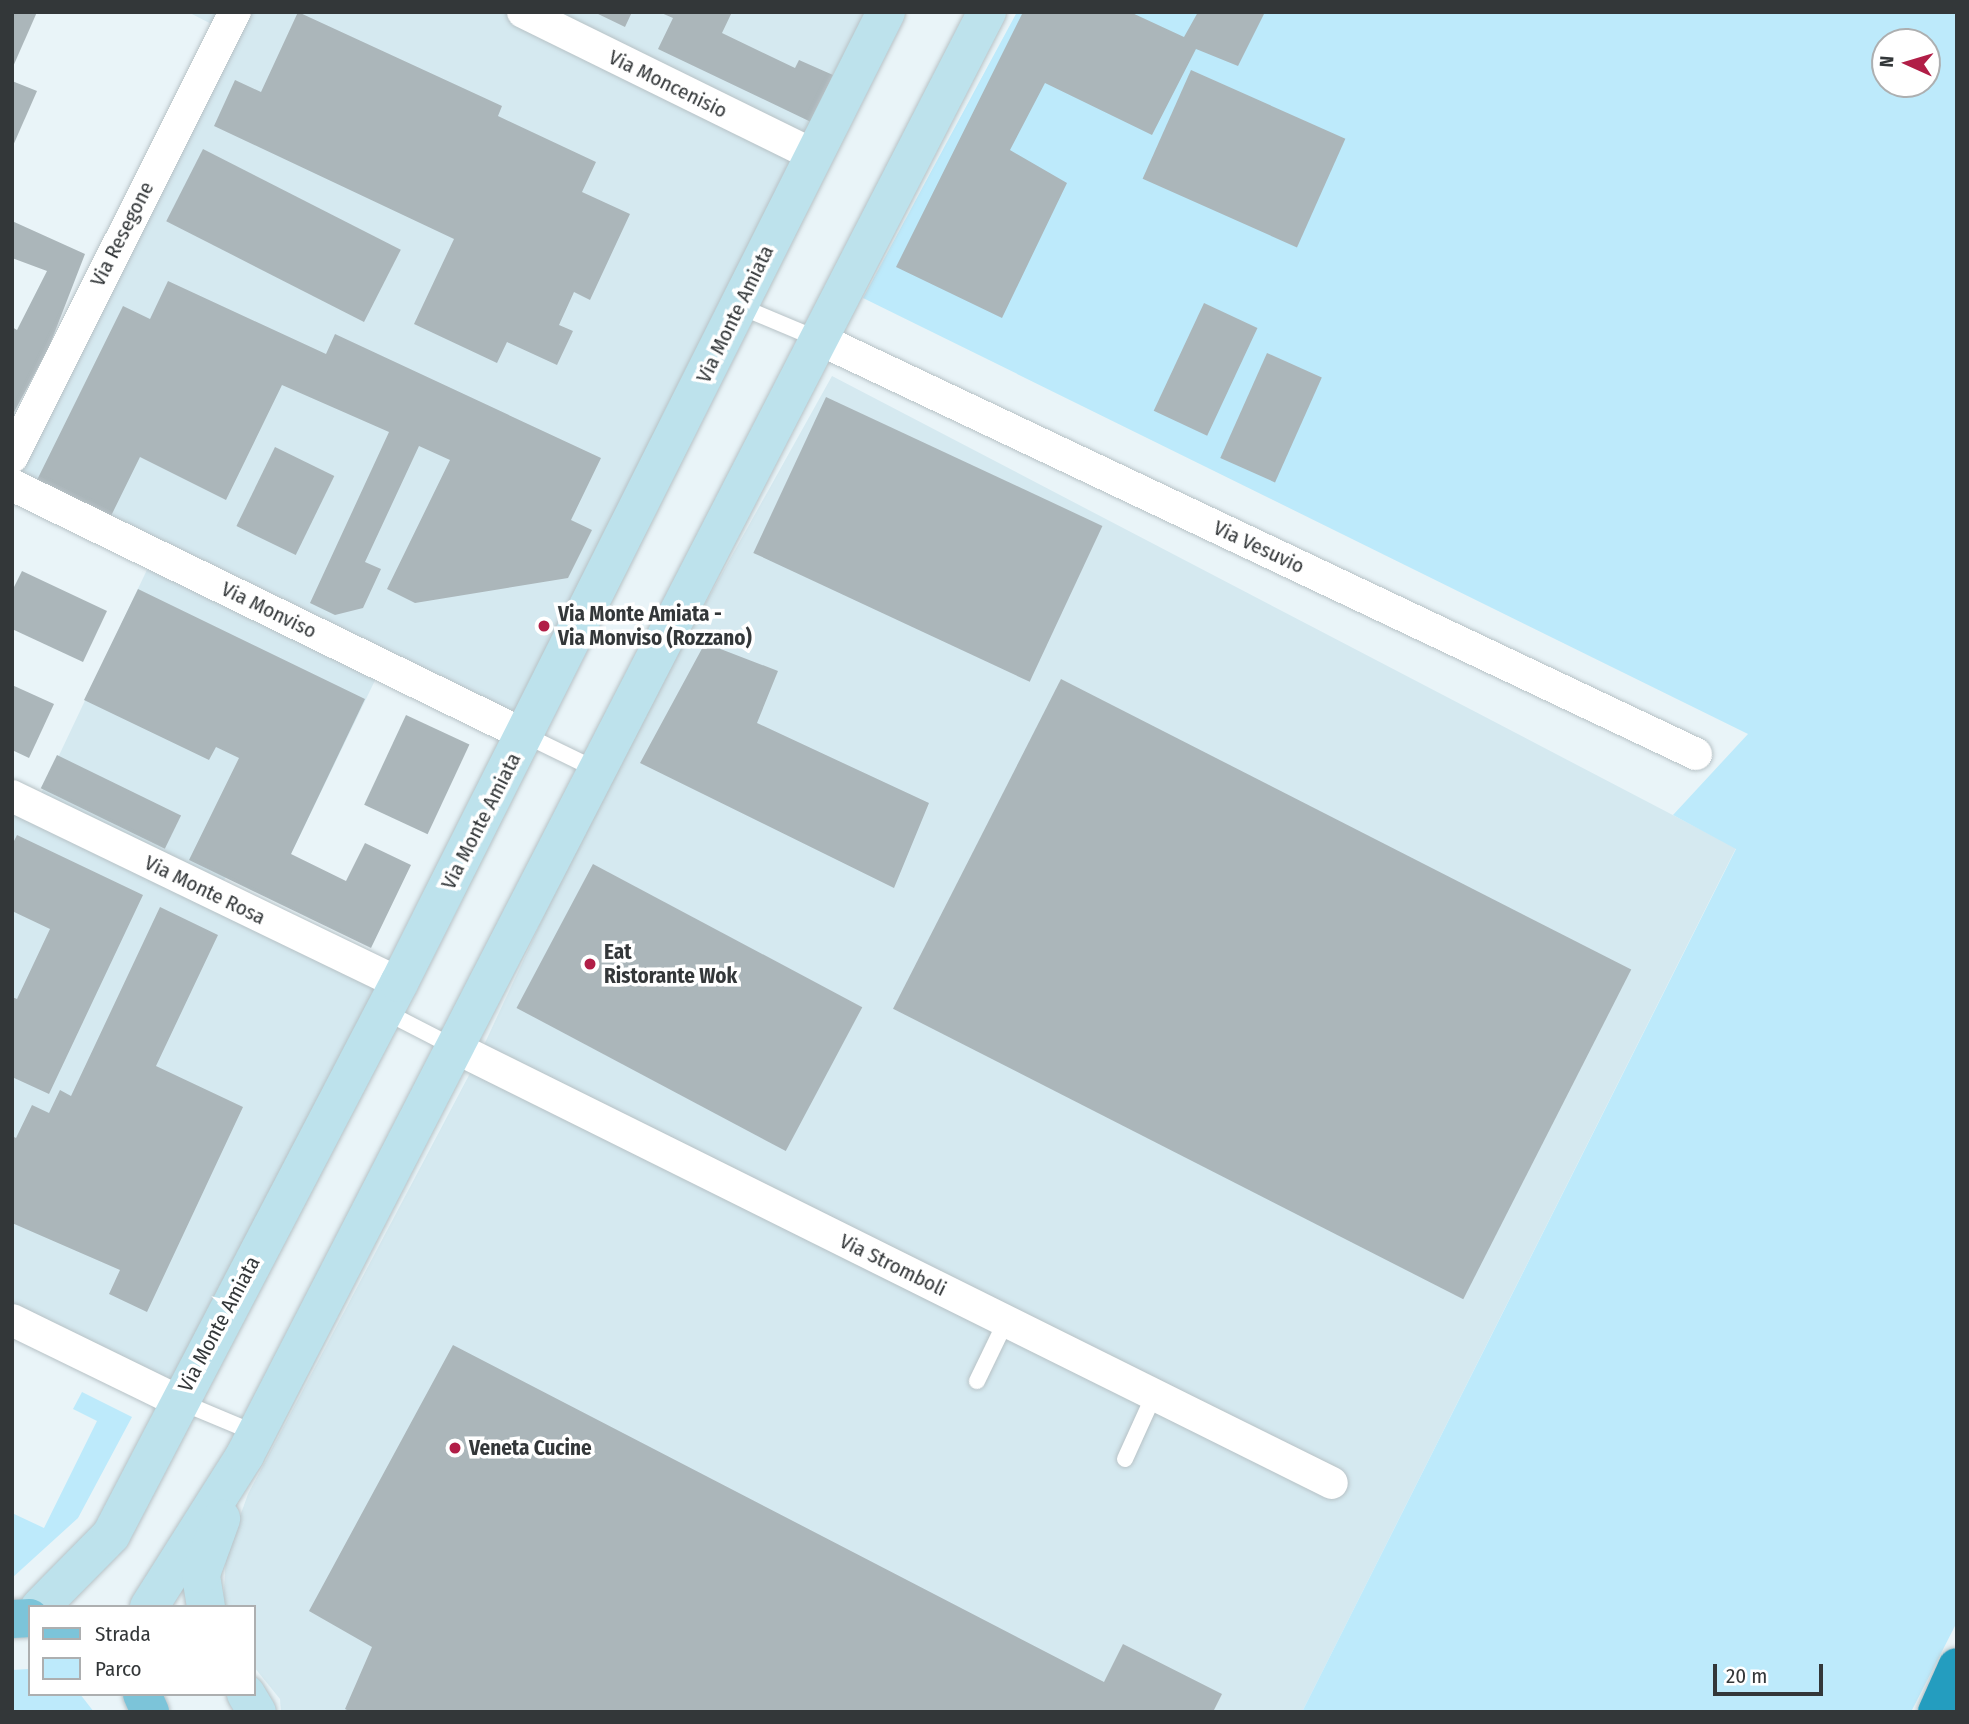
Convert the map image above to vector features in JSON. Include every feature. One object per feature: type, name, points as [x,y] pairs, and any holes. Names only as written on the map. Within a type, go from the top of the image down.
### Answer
[{"type":"highway","points":[[1937,1712],[1957,1667]]},
{"type":"main road","name":"Via Monte Amiata","points":[[42,1605],[111,1535],[178,1401],[392,997],[886,12]]},
{"type":"main road","points":[[150,1605],[250,1444],[821,340],[987,12]]},
{"type":"main road","points":[[206,1605],[201,1574],[250,1444]]},
{"type":"main road","points":[[143,1696],[150,1712]]},
{"type":"main road","points":[[247,1696],[257,1712]]},
{"type":"street","name":"Via Resegone","points":[[12,457],[235,12]]},
{"type":"street","name":"Via Moncenisio","points":[[523,12],[814,155]]},
{"type":"street","name":"Via Vesuvio","points":[[821,340],[1696,754]]},
{"type":"street","name":"Via Monviso","points":[[12,485],[525,735]]},
{"type":"street","name":"Via Monte Rosa","points":[[12,796],[392,997]]},
{"type":"street","name":"Via Stromboli","points":[[454,1047],[1332,1483]]},
{"type":"street","points":[[12,1320],[178,1401]]},
{"type":"lane","points":[[739,306],[821,340]]},
{"type":"lane","points":[[525,735],[597,770]]},
{"type":"lane","points":[[392,997],[454,1047]]},
{"type":"lane","points":[[977,1381],[1006,1321]]},
{"type":"lane","points":[[1125,1459],[1154,1395]]},
{"type":"lane","points":[[178,1401],[250,1444]]},
{"type":"shaded area","points":[[188,12],[886,12],[525,735],[381,668],[291,854],[247,833],[217,895],[399,983],[178,1401],[12,1320],[12,796],[35,806],[154,555],[12,485],[94,290],[225,31]]},
{"type":"shaded area","points":[[832,376],[1736,848],[1302,1712],[281,1712],[280,1699],[256,1669],[256,1605],[223,1605],[226,1555],[248,1494],[477,1060],[608,778]]},
{"type":"green space","points":[[1017,12],[1957,12],[1957,1622],[1911,1712],[1302,1712],[1736,849],[1673,815],[1748,734],[863,298]]},
{"type":"green space","points":[[82,1392],[132,1417],[78,1518],[12,1578],[12,1513],[44,1528],[97,1421],[73,1409]]},
{"type":"green space","points":[[28,1669],[28,1696],[82,1696],[94,1712],[12,1712],[12,1670]]},
{"type":"building","points":[[12,12],[37,12],[12,69]]},
{"type":"building","points":[[298,12],[502,106],[498,116],[596,162],[582,192],[630,214],[590,300],[574,292],[559,325],[573,331],[557,365],[507,342],[497,363],[414,324],[454,239],[214,126],[235,80],[261,92]]},
{"type":"building","points":[[594,12],[632,12],[625,27]]},
{"type":"building","points":[[659,12],[732,12],[722,33],[795,68],[799,60],[833,75],[811,122],[658,49],[673,18]]},
{"type":"building","points":[[1023,12],[1130,12],[1184,37],[1198,12],[1265,12],[1238,66],[1196,49],[1152,135],[1045,83],[1010,150],[1067,183],[1002,318],[896,267]]},
{"type":"building","points":[[1191,70],[1345,139],[1297,247],[1143,179]]},
{"type":"building","points":[[12,81],[37,91],[12,148]]},
{"type":"building","points":[[203,149],[401,250],[364,322],[166,221]]},
{"type":"building","points":[[12,221],[85,254],[49,347],[12,416],[12,327],[17,330],[47,271],[12,258]]},
{"type":"building","points":[[168,281],[326,354],[335,334],[601,458],[571,520],[592,530],[568,578],[415,603],[387,589],[450,460],[419,446],[365,562],[381,569],[363,608],[335,615],[310,603],[389,432],[282,385],[226,500],[140,457],[110,518],[36,482],[123,306],[150,319]]},
{"type":"building","points":[[1204,303],[1257,328],[1207,436],[1154,411]]},
{"type":"building","points":[[1267,353],[1322,377],[1275,482],[1220,458]]},
{"type":"building","points":[[826,397],[1102,526],[1030,682],[753,553]]},
{"type":"building","points":[[275,447],[334,476],[296,555],[236,526]]},
{"type":"building","points":[[22,571],[107,611],[83,662],[12,629],[12,591]]},
{"type":"building","points":[[138,589],[365,699],[291,854],[346,881],[365,843],[411,865],[371,948],[189,860],[239,758],[216,747],[209,760],[84,700]]},
{"type":"building","points":[[705,643],[778,671],[757,723],[929,803],[894,888],[640,763]]},
{"type":"building","points":[[1061,679],[1631,970],[1463,1299],[893,1009]]},
{"type":"building","points":[[12,685],[54,704],[29,758],[12,750]]},
{"type":"building","points":[[406,715],[469,745],[428,834],[364,805]]},
{"type":"building","points":[[57,755],[181,815],[165,849],[41,788]]},
{"type":"building","points":[[17,835],[143,895],[49,1094],[12,1077],[12,997],[17,999],[50,929],[12,911],[12,845]]},
{"type":"building","points":[[593,864],[862,1007],[786,1151],[516,1008]]},
{"type":"building","points":[[160,907],[218,935],[156,1066],[243,1107],[147,1312],[109,1294],[120,1270],[12,1223],[12,1136],[16,1138],[32,1105],[49,1113],[60,1090],[71,1096]]},
{"type":"building","points":[[453,1345],[1104,1682],[1123,1644],[1222,1694],[1213,1712],[351,1712],[345,1709],[372,1647],[309,1611]]},
{"type":"place","name":"Via Monte Amiata - Via Monviso (Rozzano)","points":[[544,626]]},
{"type":"place","name":"Eat Ristorante Wok","points":[[590,964]]},
{"type":"place","name":"Veneta Cucine","points":[[455,1448]]}]
